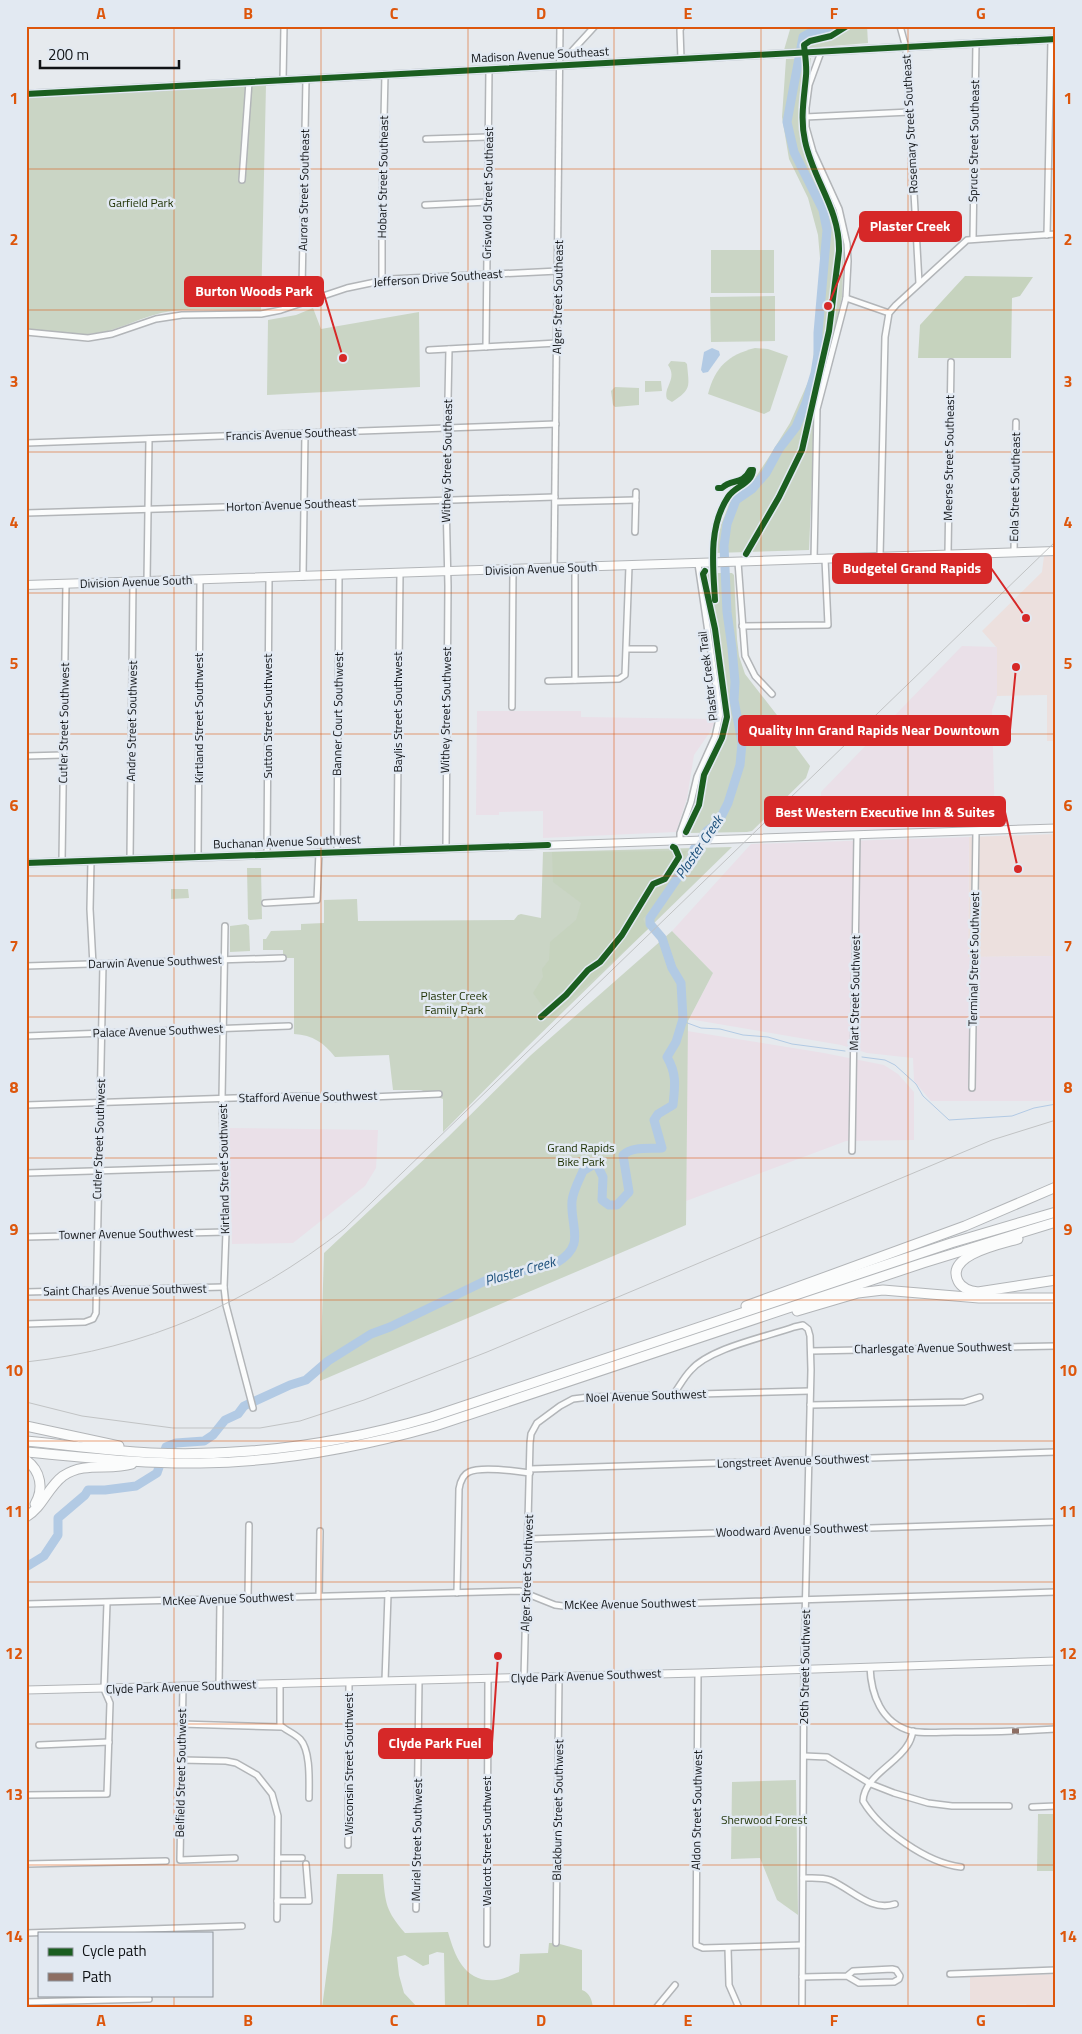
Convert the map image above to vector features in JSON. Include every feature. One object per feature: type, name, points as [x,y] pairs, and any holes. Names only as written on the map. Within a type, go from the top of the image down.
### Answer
[{"type":"highway","points":[[677,1335],[724,1313],[965,1226],[1056,1187]]},
{"type":"highway","points":[[26,1452],[142,1462],[214,1463],[300,1451],[431,1417],[951,1243],[1056,1212]]},
{"type":"highway","points":[[1056,1223],[967,1256],[960,1263],[957,1274],[962,1286],[975,1291],[1056,1280]]},
{"type":"highway","points":[[26,1441],[148,1453],[300,1451],[354,1447],[435,1426],[923,1263],[1056,1223]]},
{"type":"highway","points":[[696,1339],[853,1294],[874,1290],[900,1290],[979,1298],[1056,1298]]},
{"type":"highway","points":[[26,1426],[148,1453]]},
{"type":"highway","points":[[26,1460],[38,1473],[40,1488],[37,1499],[26,1512]]},
{"type":"highway","points":[[26,1517],[38,1508],[57,1482],[69,1473],[92,1466],[126,1466],[142,1462]]},
{"type":"main road","name":"Division Avenue South","points":[[26,585],[735,563],[1056,550]]},
{"type":"street","points":[[283,80],[284,26]]},
{"type":"street","name":"Alger Street Southeast","points":[[554,568],[560,26]]},
{"type":"street","points":[[572,51],[595,26]]},
{"type":"street","points":[[681,59],[680,30],[682,26]]},
{"type":"street","name":"Rosemary Street Southeast","points":[[900,26],[906,48],[919,283]]},
{"type":"street","points":[[1047,235],[1053,39]]},
{"type":"street","name":"Madison Avenue Southeast","points":[[26,94],[1053,39]]},
{"type":"street","name":"Spruce Street Southeast","points":[[973,239],[976,44]]},
{"type":"street","points":[[814,560],[818,409],[846,298],[848,261],[844,228],[839,209],[813,152],[805,117],[809,85],[821,52]]},
{"type":"street","name":"Griswold Street Southeast","points":[[486,347],[489,69]]},
{"type":"street","name":"Hobart Street Southeast","points":[[382,280],[385,74]]},
{"type":"street","name":"Aurora Street Southeast","points":[[305,301],[302,282],[306,79]]},
{"type":"street","points":[[242,180],[249,82]]},
{"type":"street","points":[[805,117],[910,112]]},
{"type":"street","points":[[426,139],[488,136]]},
{"type":"street","points":[[426,205],[488,202]]},
{"type":"street","points":[[880,557],[885,337],[889,313],[956,248],[967,240],[1056,234]]},
{"type":"street","name":"Jefferson Drive Southeast","points":[[26,332],[88,338],[112,334],[156,319],[189,314],[261,314],[281,310],[350,287],[382,280],[558,271]]},
{"type":"street","points":[[846,298],[889,313]]},
{"type":"street","points":[[429,350],[557,343]]},
{"type":"street","name":"Withey Street Southeast","points":[[446,572],[449,350]]},
{"type":"street","name":"Meerse Street Southeast","points":[[948,554],[951,362]]},
{"type":"street","name":"Eola Street Southeast","points":[[1014,552],[1016,422]]},
{"type":"street","name":"Francis Avenue Southeast","points":[[26,443],[556,424]]},
{"type":"street","points":[[303,577],[306,434]]},
{"type":"street","points":[[147,582],[149,439]]},
{"type":"street","points":[[635,532],[636,492]]},
{"type":"street","name":"Horton Avenue Southeast","points":[[26,513],[446,499],[636,500]]},
{"type":"street","points":[[742,626],[828,625],[825,559]]},
{"type":"street","points":[[735,563],[743,645],[748,664],[759,682],[772,694]]},
{"type":"street","points":[[684,840],[680,833],[691,802],[696,777],[715,737],[720,718],[720,702],[702,564]]},
{"type":"street","points":[[548,681],[619,679],[627,673],[628,566]]},
{"type":"street","points":[[575,680],[576,568]]},
{"type":"street","points":[[512,707],[513,570]]},
{"type":"street","name":"Withey Street Southwest","points":[[446,572],[446,848]]},
{"type":"street","name":"Baylis Street Southwest","points":[[397,850],[400,573]]},
{"type":"street","name":"Banner Court Southwest","points":[[337,852],[339,576]]},
{"type":"street","name":"Sutton Street Southwest","points":[[268,854],[269,578]]},
{"type":"street","name":"Kirtland Street Southwest","points":[[198,856],[200,580]]},
{"type":"street","name":"Andre Street Southwest","points":[[130,859],[133,582]]},
{"type":"street","name":"Cutler Street Southwest","points":[[62,862],[66,584]]},
{"type":"street","points":[[627,649],[654,649]]},
{"type":"street","points":[[26,756],[63,755]]},
{"type":"street","name":"Buchanan Avenue Southwest","points":[[26,863],[1056,828]]},
{"type":"street","name":"Terminal Street Southwest","points":[[972,1088],[976,831]]},
{"type":"street","name":"Mart Street Southwest","points":[[852,1151],[857,835]]},
{"type":"street","points":[[265,903],[317,900],[319,852]]},
{"type":"street","points":[[91,861],[90,910],[93,965]]},
{"type":"street","name":"Kirtland Street Southwest","points":[[225,926],[222,1099],[226,1232],[224,1287],[227,1310],[253,1408]]},
{"type":"street","name":"Darwin Avenue Southwest","points":[[26,966],[283,958]]},
{"type":"street","name":"Cutler Street Southwest","points":[[26,1324],[89,1321],[96,1313],[103,964]]},
{"type":"street","name":"Palace Avenue Southwest","points":[[26,1036],[289,1026]]},
{"type":"street","name":"Stafford Avenue Southwest","points":[[26,1105],[307,1096],[326,1099],[439,1094]]},
{"type":"street","points":[[26,1173],[224,1167]]},
{"type":"street","name":"Towner Avenue Southwest","points":[[26,1237],[226,1232]]},
{"type":"street","name":"Saint Charles Avenue Southwest","points":[[26,1292],[224,1287]]},
{"type":"street","name":"26th Street Southwest","points":[[673,1395],[690,1370],[714,1354],[794,1327],[807,1327],[810,1332],[804,1669],[802,2008]]},
{"type":"street","name":"Charlesgate Avenue Southwest","points":[[811,1351],[1056,1346]]},
{"type":"street","name":"Noel Avenue Southwest","points":[[530,1471],[531,1434],[536,1423],[560,1406],[573,1400],[588,1397],[810,1391]]},
{"type":"street","points":[[810,1405],[964,1402],[980,1397]]},
{"type":"street","name":"Longstreet Avenue Southwest","points":[[457,1593],[460,1483],[467,1473],[499,1470],[530,1471],[1056,1452]]},
{"type":"street","name":"Alger Street Southwest","points":[[524,1678],[530,1471]]},
{"type":"street","name":"Woodward Avenue Southwest","points":[[528,1538],[1056,1522]]},
{"type":"street","points":[[248,1598],[249,1524]]},
{"type":"street","points":[[319,1596],[320,1531]]},
{"type":"street","name":"McKee Avenue Southwest","points":[[26,1604],[520,1591],[555,1606],[562,1606],[1056,1592]]},
{"type":"street","points":[[385,1681],[388,1594]]},
{"type":"street","points":[[218,1686],[220,1600]]},
{"type":"street","points":[[26,1795],[108,1794],[110,1703],[104,1689],[107,1603]]},
{"type":"street","name":"Clyde Park Avenue Southwest","points":[[26,1690],[524,1678],[1056,1661]]},
{"type":"street","points":[[870,1667],[872,1688],[879,1706],[898,1725],[913,1731],[1012,1731]]},
{"type":"street","name":"Aldon Street Southwest","points":[[698,1673],[697,1947],[728,1948]]},
{"type":"street","name":"Blackburn Street Southwest","points":[[556,1943],[559,1677]]},
{"type":"street","name":"Walcott Street Southwest","points":[[487,1944],[488,1678]]},
{"type":"street","name":"Muriel Street Southwest","points":[[416,1910],[419,1680]]},
{"type":"street","name":"Wisconsin Street Southwest","points":[[348,1845],[349,1682]]},
{"type":"street","points":[[280,1684],[281,1727]]},
{"type":"street","name":"Belfield Street Southwest","points":[[183,1686],[180,1860],[235,1858]]},
{"type":"street","points":[[181,1724],[281,1727],[301,1740],[305,1748],[309,1770],[309,1798]]},
{"type":"street","points":[[1019,1731],[1056,1729]]},
{"type":"street","points":[[913,1731],[910,1742],[903,1751],[883,1768],[870,1784],[863,1797],[863,1802],[886,1827],[919,1851],[949,1865],[961,1867]]},
{"type":"street","points":[[39,1745],[109,1742]]},
{"type":"street","points":[[804,1756],[827,1758],[870,1784],[928,1803],[952,1806],[1009,1806]]},
{"type":"street","points":[[181,1760],[226,1761],[244,1767],[257,1775],[272,1794],[277,1807],[277,1919]]},
{"type":"street","points":[[1032,1807],[1056,1806]]},
{"type":"street","points":[[278,1858],[302,1858]]},
{"type":"street","points":[[26,1864],[166,1861]]},
{"type":"street","points":[[277,1900],[309,1900],[306,1864]]},
{"type":"street","points":[[803,1878],[824,1878],[831,1880],[860,1899],[884,1906],[895,1904]]},
{"type":"street","points":[[57,1932],[242,1926]]},
{"type":"street","points":[[739,2008],[729,1984],[728,1948],[802,1945]]},
{"type":"street","points":[[802,1977],[847,1976],[859,1983],[894,1982],[900,1976],[896,1970],[892,1969],[852,1971],[847,1976]]},
{"type":"street","points":[[950,1974],[1056,1970]]},
{"type":"street","points":[[656,2008],[675,1985]]},
{"type":"street","points":[[26,2002],[149,1999]]},
{"type":"shaded area","points":[[1044,556],[1056,556],[1056,768],[1054,741],[1047,741],[1047,695],[997,696],[997,648],[982,631],[1042,572]]},
{"type":"shaded area","points":[[962,646],[997,647],[997,696],[992,710],[995,827],[820,832],[821,792]]},
{"type":"shaded area","points":[[477,711],[581,711],[581,717],[716,719],[710,732],[694,755],[687,798],[676,832],[543,838],[543,811],[499,812],[499,815],[476,815]]},
{"type":"shaded area","points":[[1056,834],[1056,956],[968,957],[969,837]]},
{"type":"shaded area","points":[[969,837],[968,957],[1056,956],[1056,1101],[931,1101],[914,1081],[913,1058],[867,1053],[841,1045],[689,1019],[713,973],[672,931],[751,844]]},
{"type":"shaded area","points":[[687,1031],[824,1053],[884,1065],[898,1074],[914,1092],[914,1140],[846,1141],[686,1201]]},
{"type":"shaded area","points":[[229,1128],[378,1130],[376,1168],[365,1186],[293,1243],[232,1244]]},
{"type":"shaded area","points":[[1056,1974],[1056,2008],[1029,2008],[1026,2004],[970,2005],[970,1977]]},
{"type":"green space","points":[[791,26],[867,26],[868,43],[784,50]]},
{"type":"green space","points":[[811,58],[804,120],[808,144],[840,223],[844,246],[842,297],[815,408],[809,550],[714,553],[721,525],[731,499],[751,484],[767,460],[790,423],[812,373],[821,270],[818,235],[808,198],[789,159],[782,117],[786,59]]},
{"type":"green space","name":"Garfield Park","points":[[266,85],[261,310],[206,309],[173,311],[99,333],[88,334],[26,330],[26,97]]},
{"type":"green space","points":[[711,250],[774,250],[774,293],[711,293]]},
{"type":"green space","points":[[965,276],[1033,277],[1020,296],[1012,298],[1011,358],[918,358],[920,325]]},
{"type":"green space","points":[[775,296],[775,341],[711,342],[710,297]]},
{"type":"green space","points":[[313,308],[321,329],[419,312],[420,387],[267,395],[268,320],[296,315]]},
{"type":"green space","points":[[755,348],[768,349],[788,356],[770,411],[764,414],[708,394],[714,376],[724,364],[737,354]]},
{"type":"green space","points":[[671,361],[685,362],[687,364],[688,378],[686,390],[672,402],[667,399],[666,395],[672,375],[668,365]]},
{"type":"green space","points":[[645,381],[661,381],[662,391],[645,392]]},
{"type":"green space","points":[[615,387],[639,388],[639,405],[615,407],[611,391]]},
{"type":"green space","name":"Plaster Creek","points":[[707,573],[732,573],[734,575],[737,639],[739,656],[745,674],[780,719],[790,739],[810,766],[806,778],[752,831],[747,832],[688,833],[689,827],[701,807],[706,775],[725,734],[728,719],[718,638]]},
{"type":"green space","name":"Plaster Creek Family Park","points":[[732,847],[526,1048],[443,1132],[443,1099],[421,1090],[393,1090],[389,1055],[335,1057],[318,1041],[307,1036],[294,1034],[294,958],[283,958],[283,950],[263,950],[263,939],[266,939],[271,931],[301,930],[301,924],[324,923],[324,900],[357,899],[358,921],[514,920],[521,914],[541,918],[543,852]]},
{"type":"green space","points":[[687,851],[672,882],[643,919],[648,929],[551,1018],[533,993],[543,977],[542,969],[549,960],[550,942],[576,920],[581,903],[553,882],[552,852]]},
{"type":"green space","points":[[247,868],[261,868],[262,919],[248,919]]},
{"type":"green space","points":[[171,889],[188,889],[189,898],[171,899]]},
{"type":"green space","points":[[246,924],[249,926],[250,951],[230,952],[230,926]]},
{"type":"green space","name":"Grand Rapids Bike Park","points":[[672,931],[713,973],[688,1021],[686,1225],[320,1381],[324,1253],[448,1137],[531,1055]]},
{"type":"green space","name":"Sherwood Forest","points":[[796,1780],[798,1915],[777,1900],[760,1858],[731,1859],[732,1782]]},
{"type":"green space","points":[[1038,1814],[1056,1814],[1056,1871],[1037,1871]]},
{"type":"green space","points":[[337,1874],[383,1874],[390,1912],[405,1933],[448,1932],[454,1950],[463,1966],[469,1973],[485,1980],[505,1978],[519,1972],[520,1954],[548,1953],[549,1943],[582,1950],[582,1990],[590,1997],[593,2008],[445,2008],[444,1953],[437,1952],[429,1955],[429,1964],[423,1966],[405,1955],[397,1957],[404,1993],[418,2008],[322,2008]]},
{"type":"water","points":[[712,348],[719,351],[720,355],[708,372],[703,373],[701,370],[704,352]]},
{"type":"waterway","name":"Plaster Creek","points":[[26,1567],[44,1556],[58,1535],[58,1518],[85,1495],[88,1490],[136,1486],[157,1473],[166,1447],[176,1443],[204,1441],[213,1435],[225,1420],[238,1414],[244,1406],[290,1385],[306,1380],[328,1361],[371,1334],[390,1327],[489,1279],[556,1263],[566,1256],[574,1243],[572,1201],[583,1171],[596,1163],[603,1177],[602,1200],[609,1205],[617,1205],[629,1192],[623,1155],[631,1150],[641,1148],[662,1148],[654,1120],[658,1114],[673,1105],[674,1075],[667,1057],[676,1042],[683,1019],[681,983],[672,968],[662,938],[650,924],[650,918],[692,857],[694,849],[707,831],[718,823],[728,803],[740,765],[742,743],[734,700],[735,682],[727,612],[724,546],[727,524],[736,500],[752,489],[766,473],[779,449],[796,427],[815,373],[827,230],[823,210],[794,152],[787,122],[803,37],[832,26]]},
{"type":"waterway","points":[[682,1021],[701,1028],[720,1029],[743,1035],[768,1037],[792,1044],[845,1051]]},
{"type":"waterway","points":[[862,1057],[885,1060],[895,1065],[916,1084],[923,1096],[949,1120],[1012,1116],[1034,1108],[1056,1104]]},
{"type":"railway","points":[[26,1362],[70,1356],[113,1346],[195,1318],[234,1300],[272,1279],[344,1229],[1056,541]]},
{"type":"railway","points":[[26,1402],[82,1416],[173,1428],[260,1428],[300,1421],[364,1400],[487,1352],[992,1140],[1056,1120]]},
{"type":"marked path","points":[[1012,1731],[1019,1731]]},
{"type":"cycle path","points":[[746,554],[779,497],[802,450],[829,331],[839,251],[838,236],[831,208],[814,169],[805,141],[803,108],[806,60],[804,45],[810,41],[831,36],[847,26]]},
{"type":"cycle path","points":[[26,94],[1056,39]]},
{"type":"cycle path","points":[[715,600],[713,547],[717,521],[728,497],[750,479],[753,470],[750,470],[744,478],[718,488]]},
{"type":"cycle path","name":"Plaster Creek Trail","points":[[686,832],[699,805],[704,775],[722,738],[727,717],[715,629],[703,574],[705,571]]},
{"type":"cycle path","points":[[26,863],[548,845]]},
{"type":"cycle path","points":[[541,1017],[566,995],[588,970],[600,962],[622,935],[653,884],[665,879],[679,857],[673,847]]},
{"type":"place","name":"Plaster Creek","points":[[828,306]]},
{"type":"place","name":"Burton Woods Park","points":[[343,358]]},
{"type":"place","name":"Budgetel Grand Rapids","points":[[1026,618]]},
{"type":"place","name":"Quality Inn Grand Rapids Near Downtown","points":[[1016,667]]},
{"type":"place","name":"Best Western Executive Inn & Suites","points":[[1018,869]]},
{"type":"place","name":"Clyde Park Fuel","points":[[498,1656]]}]
